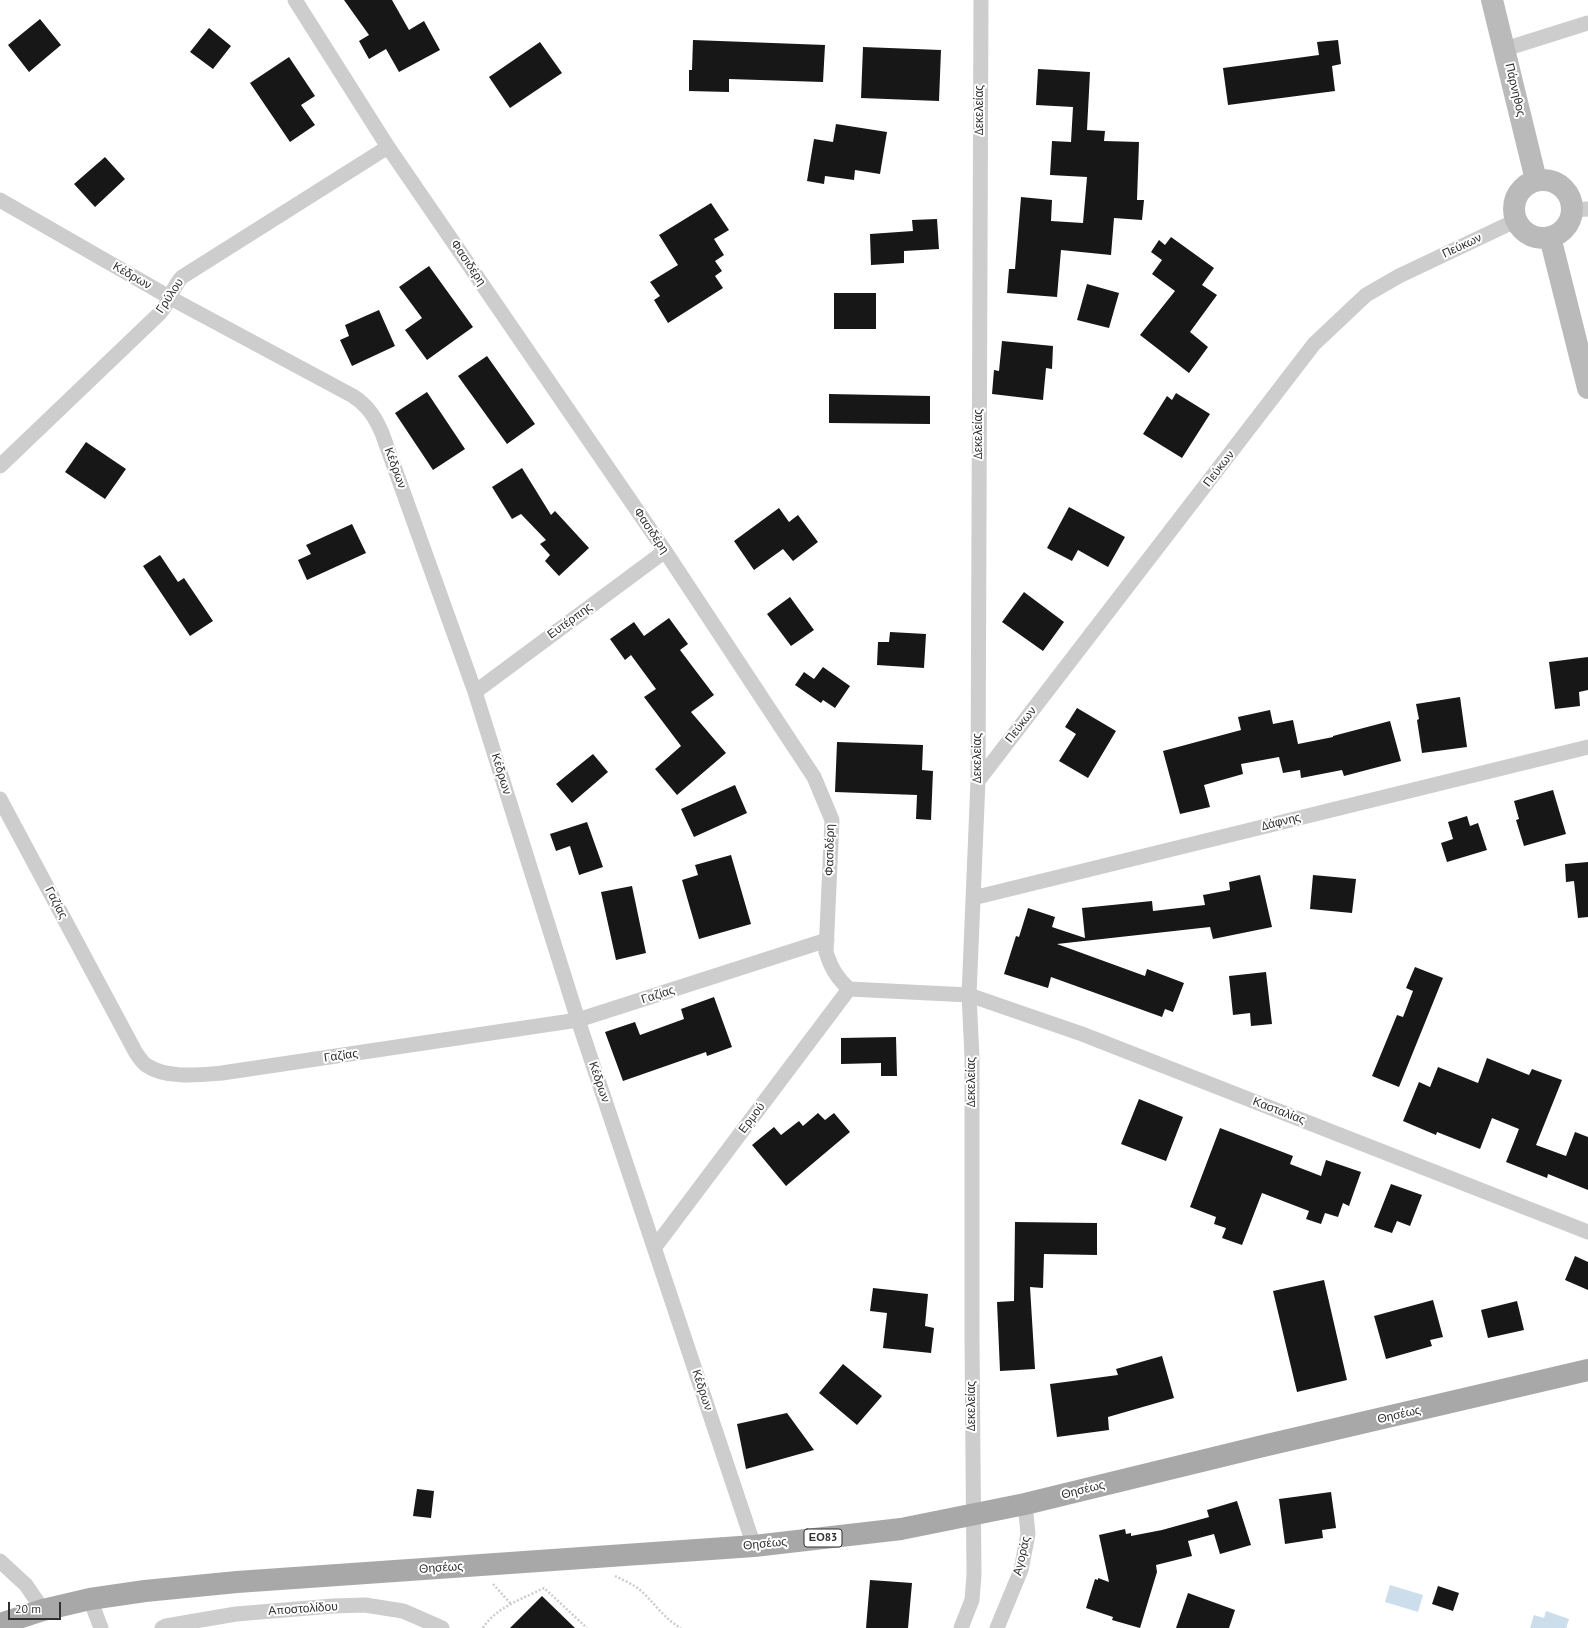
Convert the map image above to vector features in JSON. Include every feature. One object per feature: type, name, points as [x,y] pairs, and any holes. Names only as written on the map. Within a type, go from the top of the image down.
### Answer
[{"type":"main road","name":"Θησέως","points":[[0,1624],[43,1610],[90,1599],[145,1591],[237,1582],[754,1546],[887,1531],[1025,1504],[1263,1446],[1588,1370]]},
{"type":"street","name":"Φασιδέρη","points":[[295,0],[388,147],[665,551],[814,776],[832,820],[826,952],[830,966],[848,990]]},
{"type":"street","name":"Δεκελείας","points":[[973,1515],[972,1057],[969,995],[978,781],[980,0]]},
{"type":"street","name":"Πάρνηθος","points":[[1492,0],[1536,180]]},
{"type":"street","points":[[1505,49],[1588,23]]},
{"type":"street","name":"Γρύλου","points":[[0,466],[160,313],[179,281],[195,267],[388,147]]},
{"type":"street","points":[[1536,180],[1549,180],[1561,186],[1580,209],[1571,219],[1566,228],[1559,234],[1539,238],[1528,235],[1519,227],[1515,221],[1513,206],[1517,194],[1525,185],[1536,180]]},
{"type":"street","name":"Κέδρων","points":[[0,200],[170,298],[353,396],[370,410],[382,433],[475,692],[578,1020],[754,1546]]},
{"type":"street","name":"Πεύκων","points":[[978,781],[1314,344],[1366,295],[1399,276],[1515,221]]},
{"type":"street","points":[[1550,237],[1588,388]]},
{"type":"street","name":"Ευτέρπης","points":[[475,692],[665,551]]},
{"type":"street","name":"Δάφνης","points":[[973,898],[1588,747]]},
{"type":"street","name":"Γαζίας","points":[[0,799],[136,1053],[144,1064],[154,1070],[186,1076],[222,1073],[578,1020],[827,940]]},
{"type":"street","points":[[848,990],[969,995]]},
{"type":"street","name":"Ερμού","points":[[655,1247],[848,990]]},
{"type":"street","name":"Κασταλίας","points":[[969,995],[1082,1034],[1588,1232]]},
{"type":"street","name":"Αγοράς","points":[[997,1628],[1021,1570],[1028,1534],[1025,1504]]},
{"type":"street","points":[[961,1628],[968,1612],[974,1589],[973,1515]]},
{"type":"street","points":[[0,1561],[26,1585],[43,1610]]},
{"type":"street","points":[[90,1599],[101,1628]]},
{"type":"street","name":"Αποστολίδου","points":[[162,1628],[166,1626],[236,1614],[333,1606],[365,1605],[403,1611],[442,1628]]},
{"type":"path","points":[[591,1557],[611,1574],[638,1588],[671,1622],[681,1628]]},
{"type":"path","points":[[494,1585],[511,1604]]},
{"type":"path","points":[[483,1628],[488,1620],[511,1604],[544,1588],[587,1628]]},
{"type":"water","points":[[1390,1585],[1423,1595],[1418,1612],[1385,1602]]},
{"type":"water","points":[[1546,1611],[1569,1619],[1566,1628],[1530,1628],[1534,1615],[1544,1618]]},
{"type":"building","points":[[344,0],[392,0],[409,30],[424,21],[440,50],[399,72],[386,49],[369,59],[359,41],[369,35]]},
{"type":"building","points":[[40,19],[61,45],[29,72],[8,45]]},
{"type":"building","points":[[209,28],[231,46],[213,69],[190,52]]},
{"type":"building","points":[[693,40],[825,45],[823,82],[729,79],[729,92],[689,91],[689,70],[692,70]]},
{"type":"building","points":[[1338,40],[1341,64],[1332,66],[1335,91],[1228,105],[1223,68],[1319,55],[1317,42]]},
{"type":"building","points":[[540,42],[562,73],[510,108],[489,77]]},
{"type":"building","points":[[863,47],[941,50],[939,101],[861,98]]},
{"type":"building","points":[[289,57],[315,96],[301,105],[315,125],[290,142],[250,83]]},
{"type":"building","points":[[1038,69],[1090,72],[1087,130],[1105,131],[1104,141],[1139,142],[1137,200],[1144,200],[1142,220],[1114,218],[1111,255],[1061,250],[1057,297],[1007,293],[1009,269],[1015,269],[1021,197],[1052,200],[1051,221],[1083,223],[1087,177],[1050,175],[1052,141],[1071,142],[1073,107],[1036,105]]},
{"type":"building","points":[[836,124],[887,132],[880,174],[855,170],[854,180],[825,176],[824,184],[807,181],[814,139],[833,142]]},
{"type":"building","points":[[105,157],[125,179],[95,207],[74,184]]},
{"type":"building","points":[[711,203],[729,230],[714,239],[724,255],[715,261],[722,271],[715,276],[723,288],[668,323],[654,300],[660,296],[650,282],[678,265],[659,235]]},
{"type":"building","points":[[937,219],[939,249],[904,251],[904,263],[871,265],[870,234],[913,231],[912,220]]},
{"type":"building","points":[[1171,237],[1214,268],[1202,285],[1217,295],[1190,332],[1208,347],[1189,373],[1140,335],[1175,291],[1152,274],[1162,260],[1151,252],[1159,240],[1165,245]]},
{"type":"building","points":[[429,266],[473,327],[427,360],[405,330],[422,318],[399,287]]},
{"type":"building","points":[[1087,284],[1119,293],[1109,328],[1077,320]]},
{"type":"building","points":[[834,293],[876,293],[876,329],[834,329]]},
{"type":"building","points":[[379,310],[395,346],[352,366],[340,340],[349,336],[345,325]]},
{"type":"building","points":[[1002,341],[1053,346],[1052,369],[1046,368],[1043,400],[992,394],[994,370],[999,371]]},
{"type":"building","points":[[487,356],[535,424],[507,444],[458,376]]},
{"type":"building","points":[[427,392],[465,449],[433,470],[395,413]]},
{"type":"building","points":[[1176,393],[1210,414],[1182,458],[1143,434],[1167,396],[1172,400]]},
{"type":"building","points":[[829,394],[930,396],[930,424],[829,423]]},
{"type":"building","points":[[86,442],[126,469],[105,499],[65,472]]},
{"type":"building","points":[[522,468],[551,515],[555,511],[589,548],[559,576],[545,561],[550,555],[540,544],[546,540],[521,514],[512,519],[492,487]]},
{"type":"building","points":[[1069,507],[1125,537],[1108,567],[1078,550],[1072,561],[1047,548]]},
{"type":"building","points":[[779,508],[789,522],[798,515],[818,542],[793,561],[783,549],[754,570],[734,541]]},
{"type":"building","points":[[352,524],[366,553],[307,580],[298,560],[311,554],[306,545]]},
{"type":"building","points":[[160,555],[178,582],[184,578],[213,621],[190,636],[143,566]]},
{"type":"building","points":[[1024,592],[1064,622],[1043,651],[1002,622]]},
{"type":"building","points":[[790,597],[814,630],[791,646],[767,614]]},
{"type":"building","points":[[669,618],[688,644],[680,650],[714,695],[691,712],[726,753],[677,795],[655,769],[681,746],[644,697],[656,689],[631,655],[625,660],[610,639],[634,622],[644,636]]},
{"type":"building","points":[[890,632],[926,634],[924,668],[877,665],[878,642],[889,642]]},
{"type":"building","points":[[1588,657],[1588,690],[1579,692],[1580,706],[1555,709],[1549,662]]},
{"type":"building","points":[[823,667],[850,686],[835,708],[823,700],[821,703],[795,685],[804,672],[814,679]]},
{"type":"building","points":[[1460,697],[1467,747],[1422,753],[1416,704]]},
{"type":"building","points":[[1077,708],[1116,731],[1088,778],[1059,761],[1076,734],[1065,727]]},
{"type":"building","points":[[1270,710],[1273,724],[1293,720],[1298,744],[1333,737],[1390,721],[1401,761],[1344,776],[1342,770],[1301,778],[1300,770],[1283,773],[1279,757],[1241,764],[1243,774],[1204,785],[1210,807],[1180,814],[1163,751],[1241,730],[1238,717]]},
{"type":"building","points":[[837,742],[923,745],[922,770],[933,771],[931,820],[916,819],[917,795],[835,792]]},
{"type":"building","points":[[593,754],[608,772],[572,803],[556,784]]},
{"type":"building","points":[[735,785],[747,813],[694,837],[681,809]]},
{"type":"building","points":[[1553,790],[1566,834],[1524,846],[1516,820],[1519,819],[1514,801]]},
{"type":"building","points":[[1467,816],[1470,826],[1478,823],[1487,850],[1447,862],[1441,843],[1453,839],[1448,822]]},
{"type":"building","points":[[587,822],[603,867],[579,875],[570,846],[556,851],[550,834]]},
{"type":"building","points":[[731,855],[751,924],[699,939],[682,880],[698,875],[695,865]]},
{"type":"building","points":[[1588,862],[1588,917],[1578,918],[1574,881],[1566,882],[1565,864]]},
{"type":"building","points":[[1260,875],[1272,927],[1213,939],[1210,927],[1057,944],[1145,976],[1147,969],[1184,983],[1173,1012],[1165,1009],[1162,1017],[1051,977],[1048,988],[1004,974],[1016,936],[1019,937],[1028,908],[1055,917],[1052,927],[1085,938],[1082,908],[1152,901],[1153,911],[1205,905],[1203,895],[1230,890],[1229,882]]},
{"type":"building","points":[[1313,875],[1356,879],[1352,913],[1310,909]]},
{"type":"building","points":[[632,886],[646,953],[616,960],[601,892]]},
{"type":"building","points":[[1415,967],[1443,978],[1399,1087],[1372,1076],[1397,1015],[1403,1017],[1413,991],[1406,988]]},
{"type":"building","points":[[1266,972],[1272,1024],[1251,1026],[1250,1013],[1233,1015],[1229,976]]},
{"type":"building","points":[[714,997],[732,1047],[707,1056],[706,1052],[623,1081],[605,1032],[635,1022],[640,1035],[684,1019],[681,1009]]},
{"type":"building","points":[[896,1037],[897,1076],[881,1076],[881,1063],[841,1064],[841,1038]]},
{"type":"building","points":[[1487,1058],[1529,1075],[1532,1069],[1562,1080],[1536,1145],[1566,1156],[1575,1132],[1588,1137],[1588,1190],[1548,1174],[1547,1178],[1506,1162],[1519,1129],[1492,1118],[1480,1149],[1437,1132],[1436,1135],[1403,1121],[1419,1082],[1430,1087],[1438,1067],[1478,1083]]},
{"type":"building","points":[[1139,1099],[1183,1117],[1166,1161],[1121,1144]]},
{"type":"building","points":[[818,1113],[825,1120],[834,1113],[850,1132],[786,1186],[752,1145],[774,1127],[781,1135],[799,1121],[803,1126]]},
{"type":"building","points":[[1220,1128],[1293,1156],[1290,1164],[1321,1176],[1326,1160],[1361,1172],[1349,1206],[1343,1203],[1338,1217],[1325,1213],[1321,1224],[1306,1219],[1309,1211],[1262,1193],[1242,1245],[1222,1238],[1226,1228],[1214,1224],[1216,1217],[1190,1207]]},
{"type":"building","points":[[1391,1184],[1422,1195],[1410,1226],[1397,1221],[1392,1233],[1374,1227]]},
{"type":"building","points":[[1015,1222],[1097,1223],[1097,1255],[1044,1254],[1043,1288],[1030,1287],[1035,1369],[1000,1371],[997,1302],[1014,1301]]},
{"type":"building","points":[[1575,1256],[1588,1262],[1588,1290],[1565,1280]]},
{"type":"building","points":[[1324,1280],[1347,1380],[1297,1392],[1273,1291]]},
{"type":"building","points":[[873,1288],[928,1294],[925,1326],[934,1328],[931,1353],[883,1348],[887,1313],[870,1311]]},
{"type":"building","points":[[1433,1300],[1443,1337],[1430,1340],[1432,1346],[1386,1359],[1374,1316]]},
{"type":"building","points":[[1517,1301],[1524,1330],[1488,1338],[1481,1310]]},
{"type":"building","points":[[1162,1356],[1174,1398],[1108,1417],[1109,1430],[1057,1437],[1050,1384],[1118,1375],[1116,1369]]},
{"type":"building","points":[[843,1364],[882,1396],[857,1425],[819,1393]]},
{"type":"building","points":[[787,1413],[814,1450],[746,1469],[737,1424]]},
{"type":"building","points":[[417,1489],[434,1491],[431,1518],[413,1516]]},
{"type":"building","points":[[1331,1492],[1336,1528],[1322,1530],[1323,1538],[1285,1544],[1279,1499]]},
{"type":"building","points":[[1237,1501],[1251,1545],[1220,1554],[1214,1534],[1188,1541],[1192,1556],[1156,1565],[1157,1572],[1140,1628],[1112,1620],[1113,1617],[1086,1608],[1095,1579],[1098,1580],[1098,1578],[1109,1582],[1099,1535],[1125,1529],[1126,1534],[1131,1533],[1131,1536],[1162,1530],[1209,1517],[1207,1510]]},
{"type":"building","points":[[870,1580],[912,1583],[908,1628],[866,1628]]},
{"type":"building","points":[[1438,1586],[1459,1593],[1453,1611],[1432,1604]]},
{"type":"building","points":[[1188,1593],[1235,1610],[1229,1628],[1176,1628]]},
{"type":"building","points":[[542,1596],[575,1628],[510,1628]]}]
